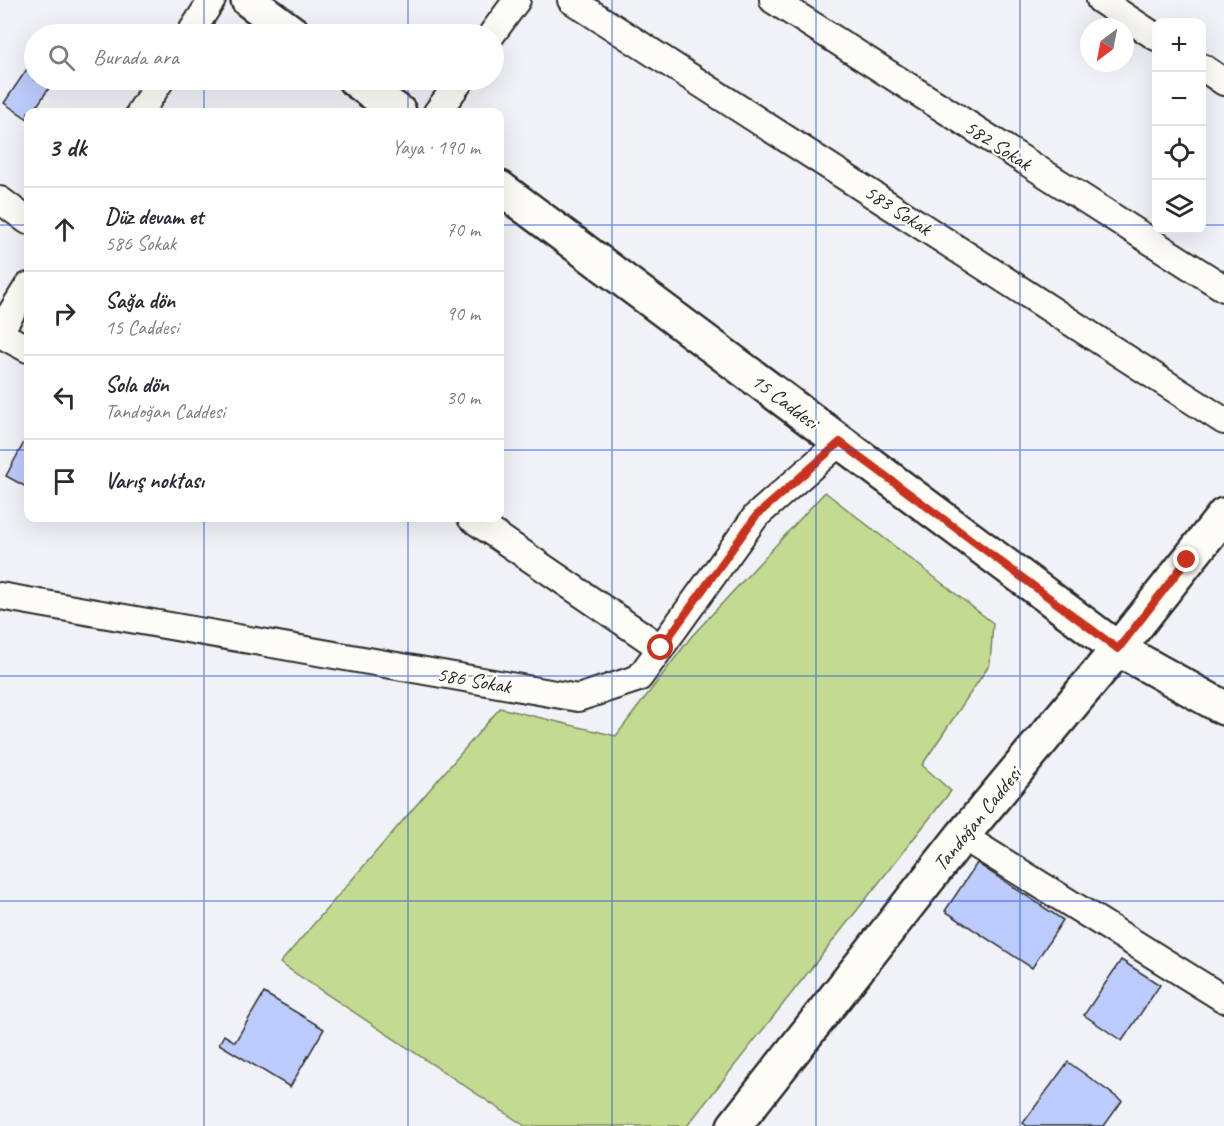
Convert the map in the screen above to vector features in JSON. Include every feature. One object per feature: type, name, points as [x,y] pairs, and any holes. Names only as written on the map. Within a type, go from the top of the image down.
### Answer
[{"type":"street","points":[[196,24],[212,0]]},
{"type":"street","points":[[248,0],[280,24]]},
{"type":"street","points":[[499,24],[517,0]]},
{"type":"street","name":"583 Sokak","points":[[571,0],[1224,421]]},
{"type":"street","name":"582 Sokak","points":[[773,0],[1224,288]]},
{"type":"street","points":[[1100,0],[1152,34]]},
{"type":"street","points":[[1206,70],[1224,82]]},
{"type":"street","points":[[143,108],[154,90]]},
{"type":"street","points":[[369,90],[394,108]]},
{"type":"street","points":[[440,108],[454,90]]},
{"type":"street","name":"15 Caddesi","points":[[504,191],[1118,649],[1224,708]]},
{"type":"street","points":[[0,200],[24,218]]},
{"type":"street","points":[[24,293],[0,332],[24,347]]},
{"type":"street","name":"586 Sokak","points":[[0,596],[578,698],[639,678],[756,516],[840,442]]},
{"type":"street","name":"Tandoğan Caddesi","points":[[734,1126],[962,836],[1118,649],[1224,515]]},
{"type":"street","points":[[477,522],[661,648]]},
{"type":"street","points":[[962,836],[1224,999]]},
{"type":"green space","points":[[825,492],[993,623],[990,664],[922,765],[951,791],[687,1126],[525,1126],[280,963],[500,708],[616,736],[691,637]]},
{"type":"building","points":[[24,73],[24,90],[48,90],[36,108],[24,108],[24,116],[4,103]]},
{"type":"building","points":[[24,442],[24,486],[6,476]]},
{"type":"building","points":[[977,863],[1063,920],[1032,968],[945,911]]},
{"type":"building","points":[[1121,960],[1160,985],[1122,1041],[1084,1015]]},
{"type":"building","points":[[264,993],[324,1029],[290,1087],[219,1044],[224,1035],[235,1042]]},
{"type":"building","points":[[1068,1062],[1122,1101],[1104,1126],[1027,1126],[1023,1123]]},
{"type":"route","points":[[661,648],[756,516],[840,442],[1118,649],[1187,560]]}]
